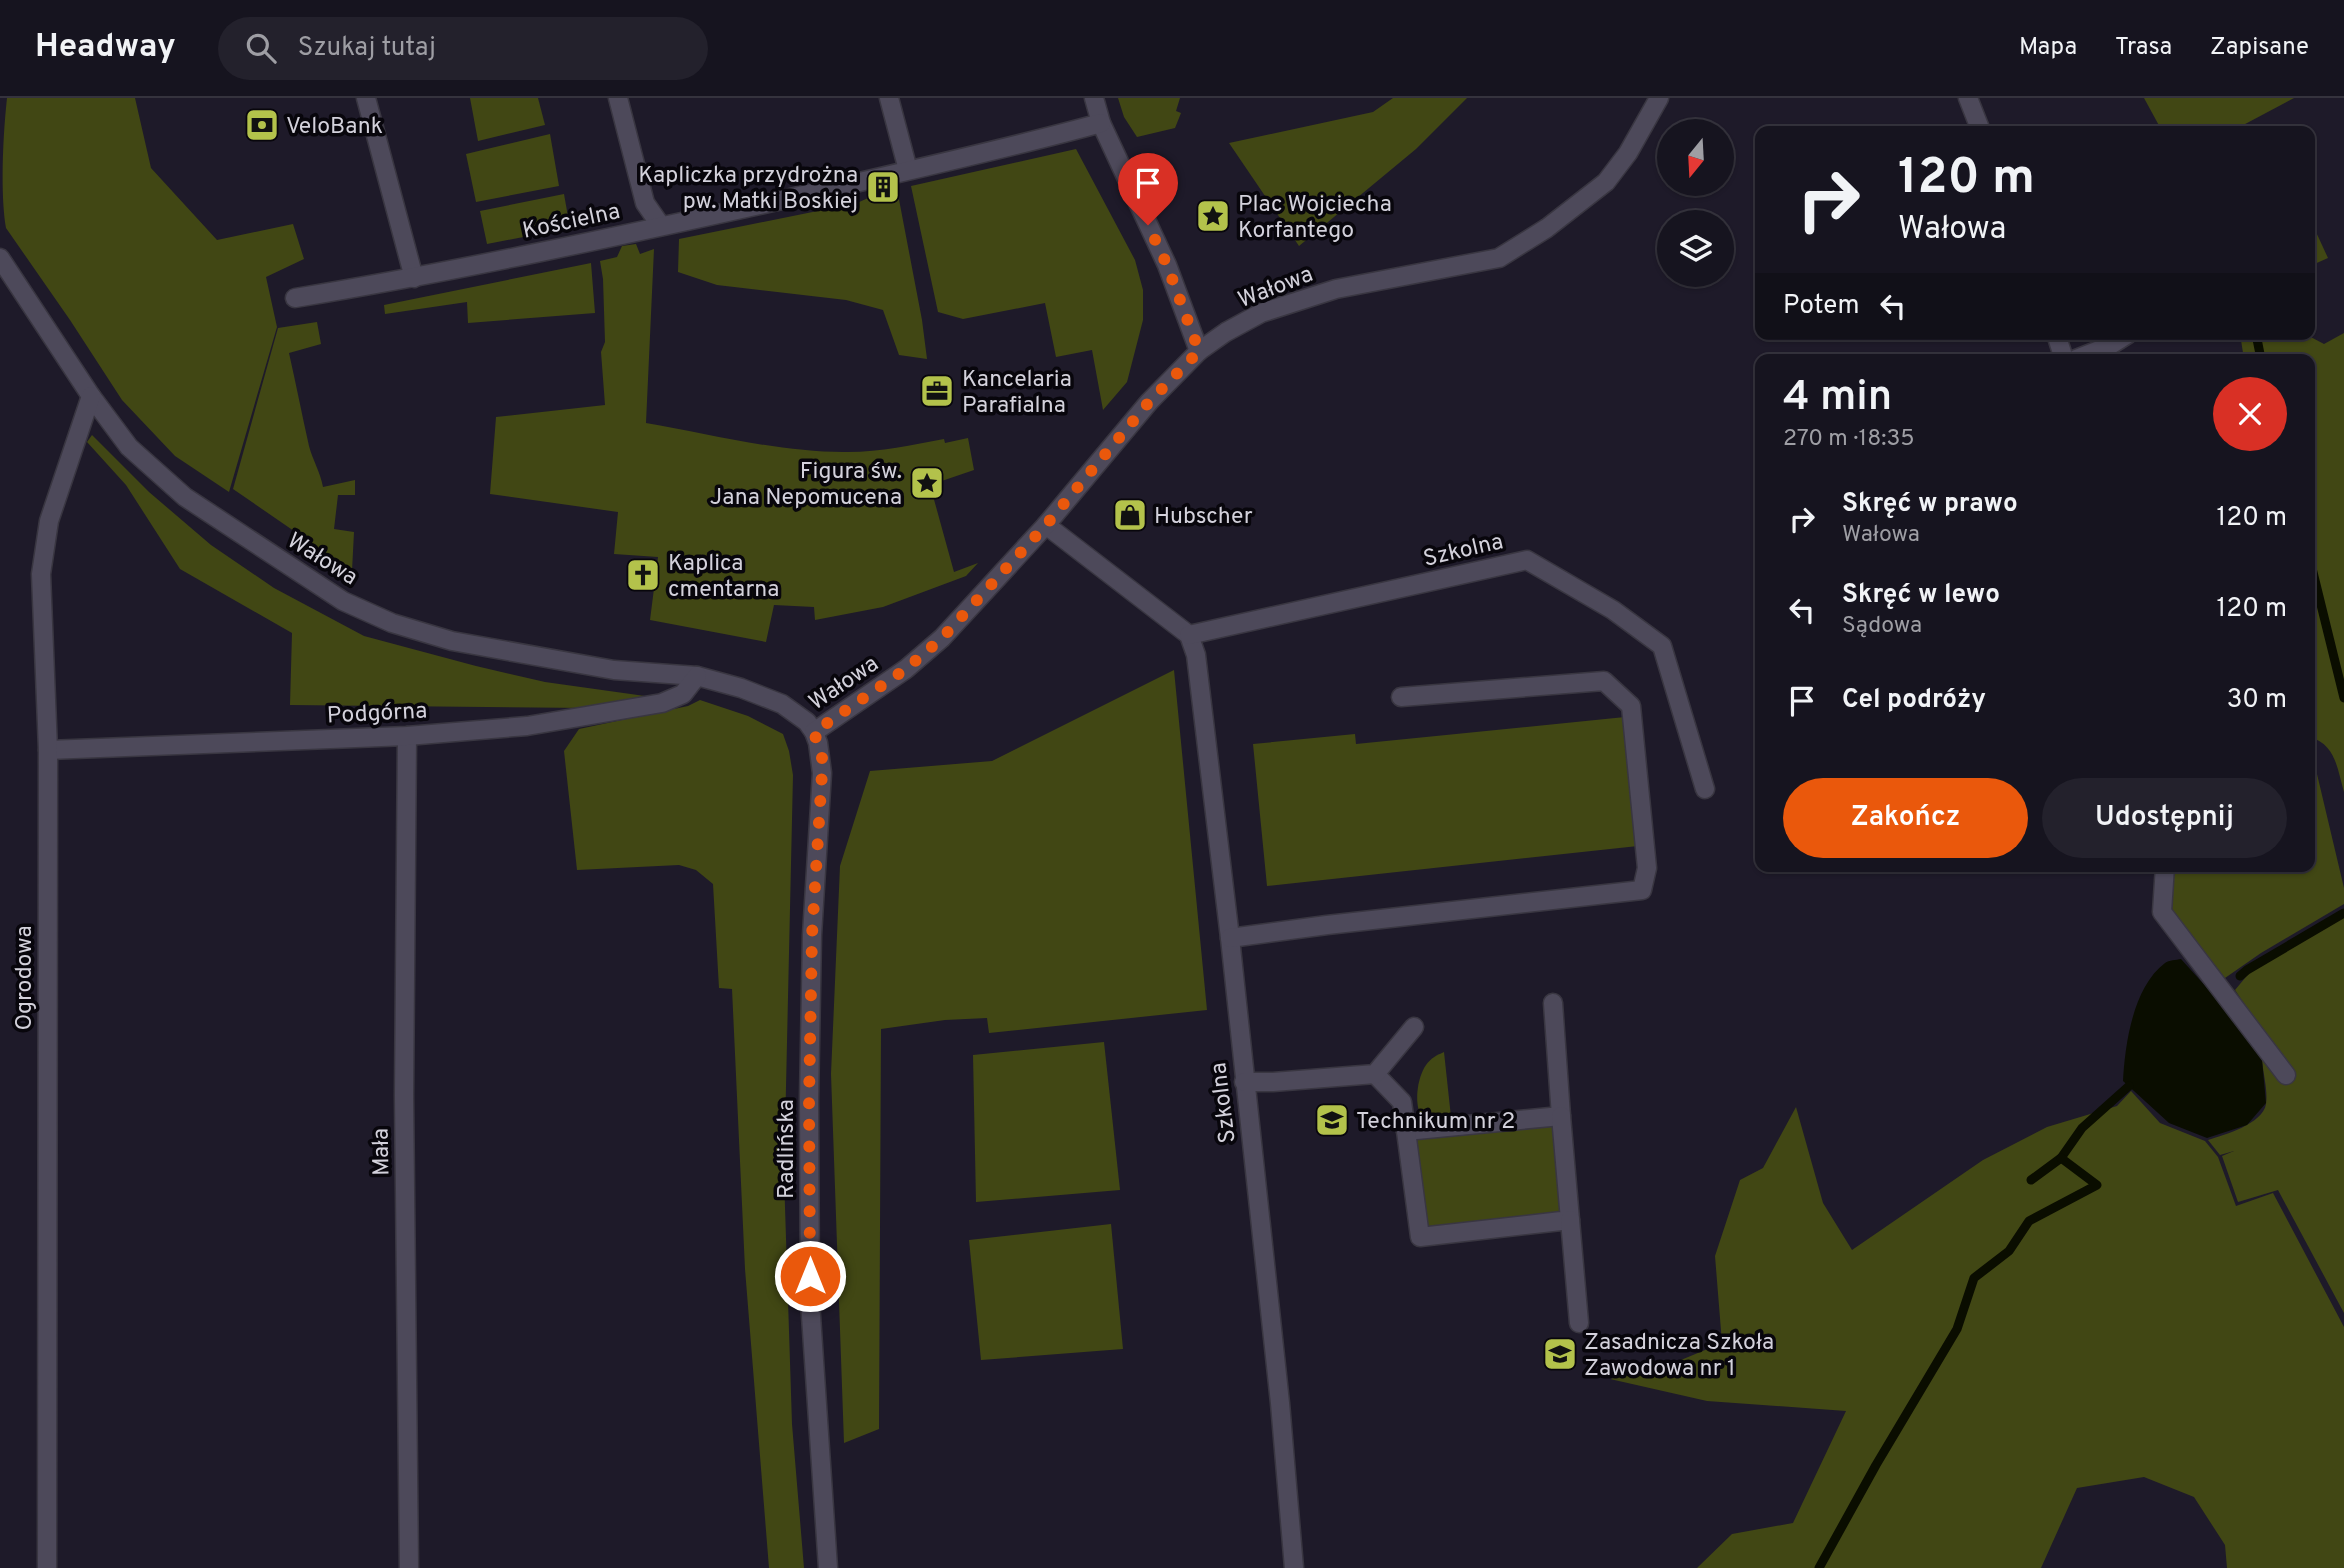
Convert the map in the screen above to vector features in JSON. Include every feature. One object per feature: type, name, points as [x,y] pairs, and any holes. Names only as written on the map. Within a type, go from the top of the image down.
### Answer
[{"type":"street","points":[[366,98],[414,278]]},
{"type":"street","points":[[618,98],[645,203],[661,226]]},
{"type":"street","points":[[889,98],[908,170]]},
{"type":"street","points":[[1094,98],[1101,123],[1167,265],[1199,351]]},
{"type":"street","name":"Wałowa","points":[[0,258],[91,396],[129,447],[185,497],[343,601],[392,623],[452,641],[614,670],[697,676],[730,684],[782,704],[797,713],[814,732],[906,669],[942,638],[1046,525],[1149,402],[1199,351],[1261,313],[1336,289],[1499,258],[1547,228],[1606,182],[1628,153],[1659,98]]},
{"type":"street","points":[[1968,98],[1979,126]]},
{"type":"street","name":"Kościelna","points":[[295,298],[414,278],[661,226],[1101,123]]},
{"type":"street","points":[[2089,354],[2118,340]]},
{"type":"street","name":"Ogrodowa","points":[[47,1568],[48,750],[41,574],[49,521],[91,396]]},
{"type":"street","points":[[1046,525],[1189,635]]},
{"type":"street","name":"Szkolna","points":[[1294,1568],[1280,1403],[1230,938],[1196,655],[1189,635],[1527,560],[1613,610],[1662,646],[1704,789]]},
{"type":"street","name":"Podgórna","points":[[48,750],[407,736],[527,726],[662,703],[683,694],[697,676]]},
{"type":"street","points":[[1230,938],[1642,890],[1647,867],[1631,706],[1604,681],[1401,697]]},
{"type":"street","name":"Radlińska","points":[[814,732],[822,758],[822,773],[811,949],[810,1301],[828,1568]]},
{"type":"street","name":"Mała","points":[[407,736],[404,1096],[409,1568]]},
{"type":"street","points":[[2165,872],[2162,912],[2286,1075]]},
{"type":"street","points":[[1553,1003],[1579,1323]]},
{"type":"street","points":[[1244,1082],[1375,1074],[1414,1027]]},
{"type":"street","points":[[1375,1074],[1402,1102],[1420,1237],[1570,1220]]},
{"type":"street","points":[[1406,1131],[1561,1116]]},
{"type":"green space","points":[[7,98],[135,98],[151,168],[217,240],[293,224],[304,259],[266,277],[277,327],[229,492],[175,456],[122,400],[6,228],[3,164]]},
{"type":"green space","points":[[470,98],[538,98],[545,125],[478,141]]},
{"type":"green space","points":[[1118,98],[1180,98],[1176,111],[1181,113],[1175,128],[1137,137],[1124,117]]},
{"type":"green space","points":[[1393,98],[1467,98],[1416,149],[1299,246],[1229,143],[1373,112]]},
{"type":"green space","points":[[2144,98],[2294,98],[2241,126],[2159,126]]},
{"type":"green space","points":[[550,134],[559,186],[476,202],[466,154]]},
{"type":"green space","points":[[1076,149],[1135,260],[1143,290],[1143,320],[1127,382],[1103,410],[1092,350],[1056,357],[1045,303],[963,319],[938,312],[911,186]]},
{"type":"green space","points":[[897,189],[927,359],[899,355],[883,310],[846,300],[717,285],[678,272],[679,239],[857,203]]},
{"type":"green space","points":[[564,194],[570,228],[487,244],[480,211]]},
{"type":"green space","points":[[2315,230],[2328,258],[2315,264]]},
{"type":"green space","points":[[636,244],[640,254],[654,249],[646,423],[772,446],[823,451],[872,451],[944,439],[945,443],[968,438],[974,470],[930,485],[954,572],[978,563],[966,576],[883,607],[815,620],[814,607],[774,605],[766,642],[650,620],[658,557],[614,554],[618,512],[490,494],[496,417],[605,405],[601,352],[605,342],[603,279],[600,261],[617,257],[622,246]]},
{"type":"green space","points":[[591,263],[595,313],[468,323],[467,302],[385,314],[384,305]]},
{"type":"green space","points":[[317,322],[321,344],[289,353],[309,446],[323,487],[355,480],[355,495],[338,495],[334,529],[354,532],[352,571],[233,489],[278,328]]},
{"type":"green space","points":[[2344,333],[2344,792],[2334,758],[2325,746],[2315,739],[2315,354],[2243,354],[2241,340],[2315,339],[2324,344]]},
{"type":"green space","points":[[92,435],[149,492],[211,545],[274,588],[364,636],[545,682],[652,697],[589,708],[290,705],[292,633],[180,569],[126,485],[87,442]]},
{"type":"green space","points":[[1174,670],[1207,1010],[989,1033],[987,1018],[945,1020],[881,1029],[879,1429],[844,1443],[831,1074],[840,866],[870,771],[992,761]]},
{"type":"green space","points":[[700,700],[748,716],[783,734],[793,775],[784,1176],[792,1424],[804,1568],[769,1568],[745,1269],[732,989],[719,988],[713,884],[696,870],[679,865],[577,870],[564,751],[579,729],[688,706]]},
{"type":"green space","points":[[1625,717],[1638,846],[1267,886],[1253,744],[1355,734],[1356,744]]},
{"type":"green space","points":[[2315,772],[2317,774],[2344,888],[2344,904],[2261,953],[2225,978],[2175,915],[2169,902],[2173,872],[2315,872]]},
{"type":"green space","points":[[2344,916],[2344,1313],[2278,1190],[2238,1202],[2222,1156],[2234,1151],[2220,1155],[2208,1140],[2242,1128],[2263,1111],[2266,1093],[2262,1060],[2282,1084],[2291,1074],[2235,990],[2250,972]]},
{"type":"green space","points":[[1104,1042],[1120,1190],[976,1202],[973,1055]]},
{"type":"green space","points":[[1444,1052],[1451,1117],[1423,1119],[1417,1100],[1420,1077],[1428,1063]]},
{"type":"green space","points":[[2131,1091],[2160,1123],[2205,1141],[2218,1157],[2236,1206],[2273,1193],[2344,1327],[2344,1568],[2227,1568],[2225,1545],[2194,1497],[2144,1477],[2077,1488],[2041,1568],[1697,1568],[1732,1534],[1793,1523],[1846,1411],[1707,1401],[1610,1379],[1664,1367],[1722,1343],[1715,1256],[1740,1180],[1763,1168],[1796,1107],[1823,1203],[1852,1250],[1983,1160],[2047,1127],[2117,1106]]},
{"type":"green space","points":[[1561,1116],[1570,1220],[1420,1237],[1406,1131]]},
{"type":"green space","points":[[1111,1224],[1123,1349],[981,1360],[969,1240]]},
{"type":"shaded area","points":[[2181,959],[2217,999],[2262,1060],[2266,1103],[2247,1125],[2207,1138],[2169,1123],[2123,1081],[2129,1034],[2145,986],[2154,973],[2167,962]]},
{"type":"waterway","points":[[2257,340],[2260,354]]},
{"type":"waterway","points":[[2315,580],[2344,698]]},
{"type":"waterway","points":[[2240,976],[2344,913]]},
{"type":"waterway","points":[[2031,1180],[2061,1158],[2082,1128],[2129,1086]]},
{"type":"waterway","points":[[1819,1568],[1876,1465],[1957,1329],[1974,1278],[2009,1251],[2029,1221],[2097,1185],[2061,1158]]},
{"type":"place","name":"VeloBank","points":[[262,125]]},
{"type":"place","name":"Kapliczka przydrożna pw. Matki Boskiej","points":[[883,187]]},
{"type":"place","name":"Plac Wojciecha Korfantego","points":[[1213,216]]},
{"type":"place","name":"Kancelaria Parafialna","points":[[937,391]]},
{"type":"place","name":"Figura św. Jana Nepomucena","points":[[927,483]]},
{"type":"place","name":"Hubscher","points":[[1130,515]]},
{"type":"place","name":"Kaplica cmentarna","points":[[643,575]]},
{"type":"place","name":"Technikum nr 2","points":[[1332,1120]]},
{"type":"place","name":"Zasadnicza Szkoła Zawodowa nr 1","points":[[1560,1354]]},
{"type":"route","points":[[810,1276],[812,935],[822,773],[822,758],[814,732],[906,669],[942,638],[1046,525],[1149,402],[1199,351],[1167,265],[1148,225]]}]
